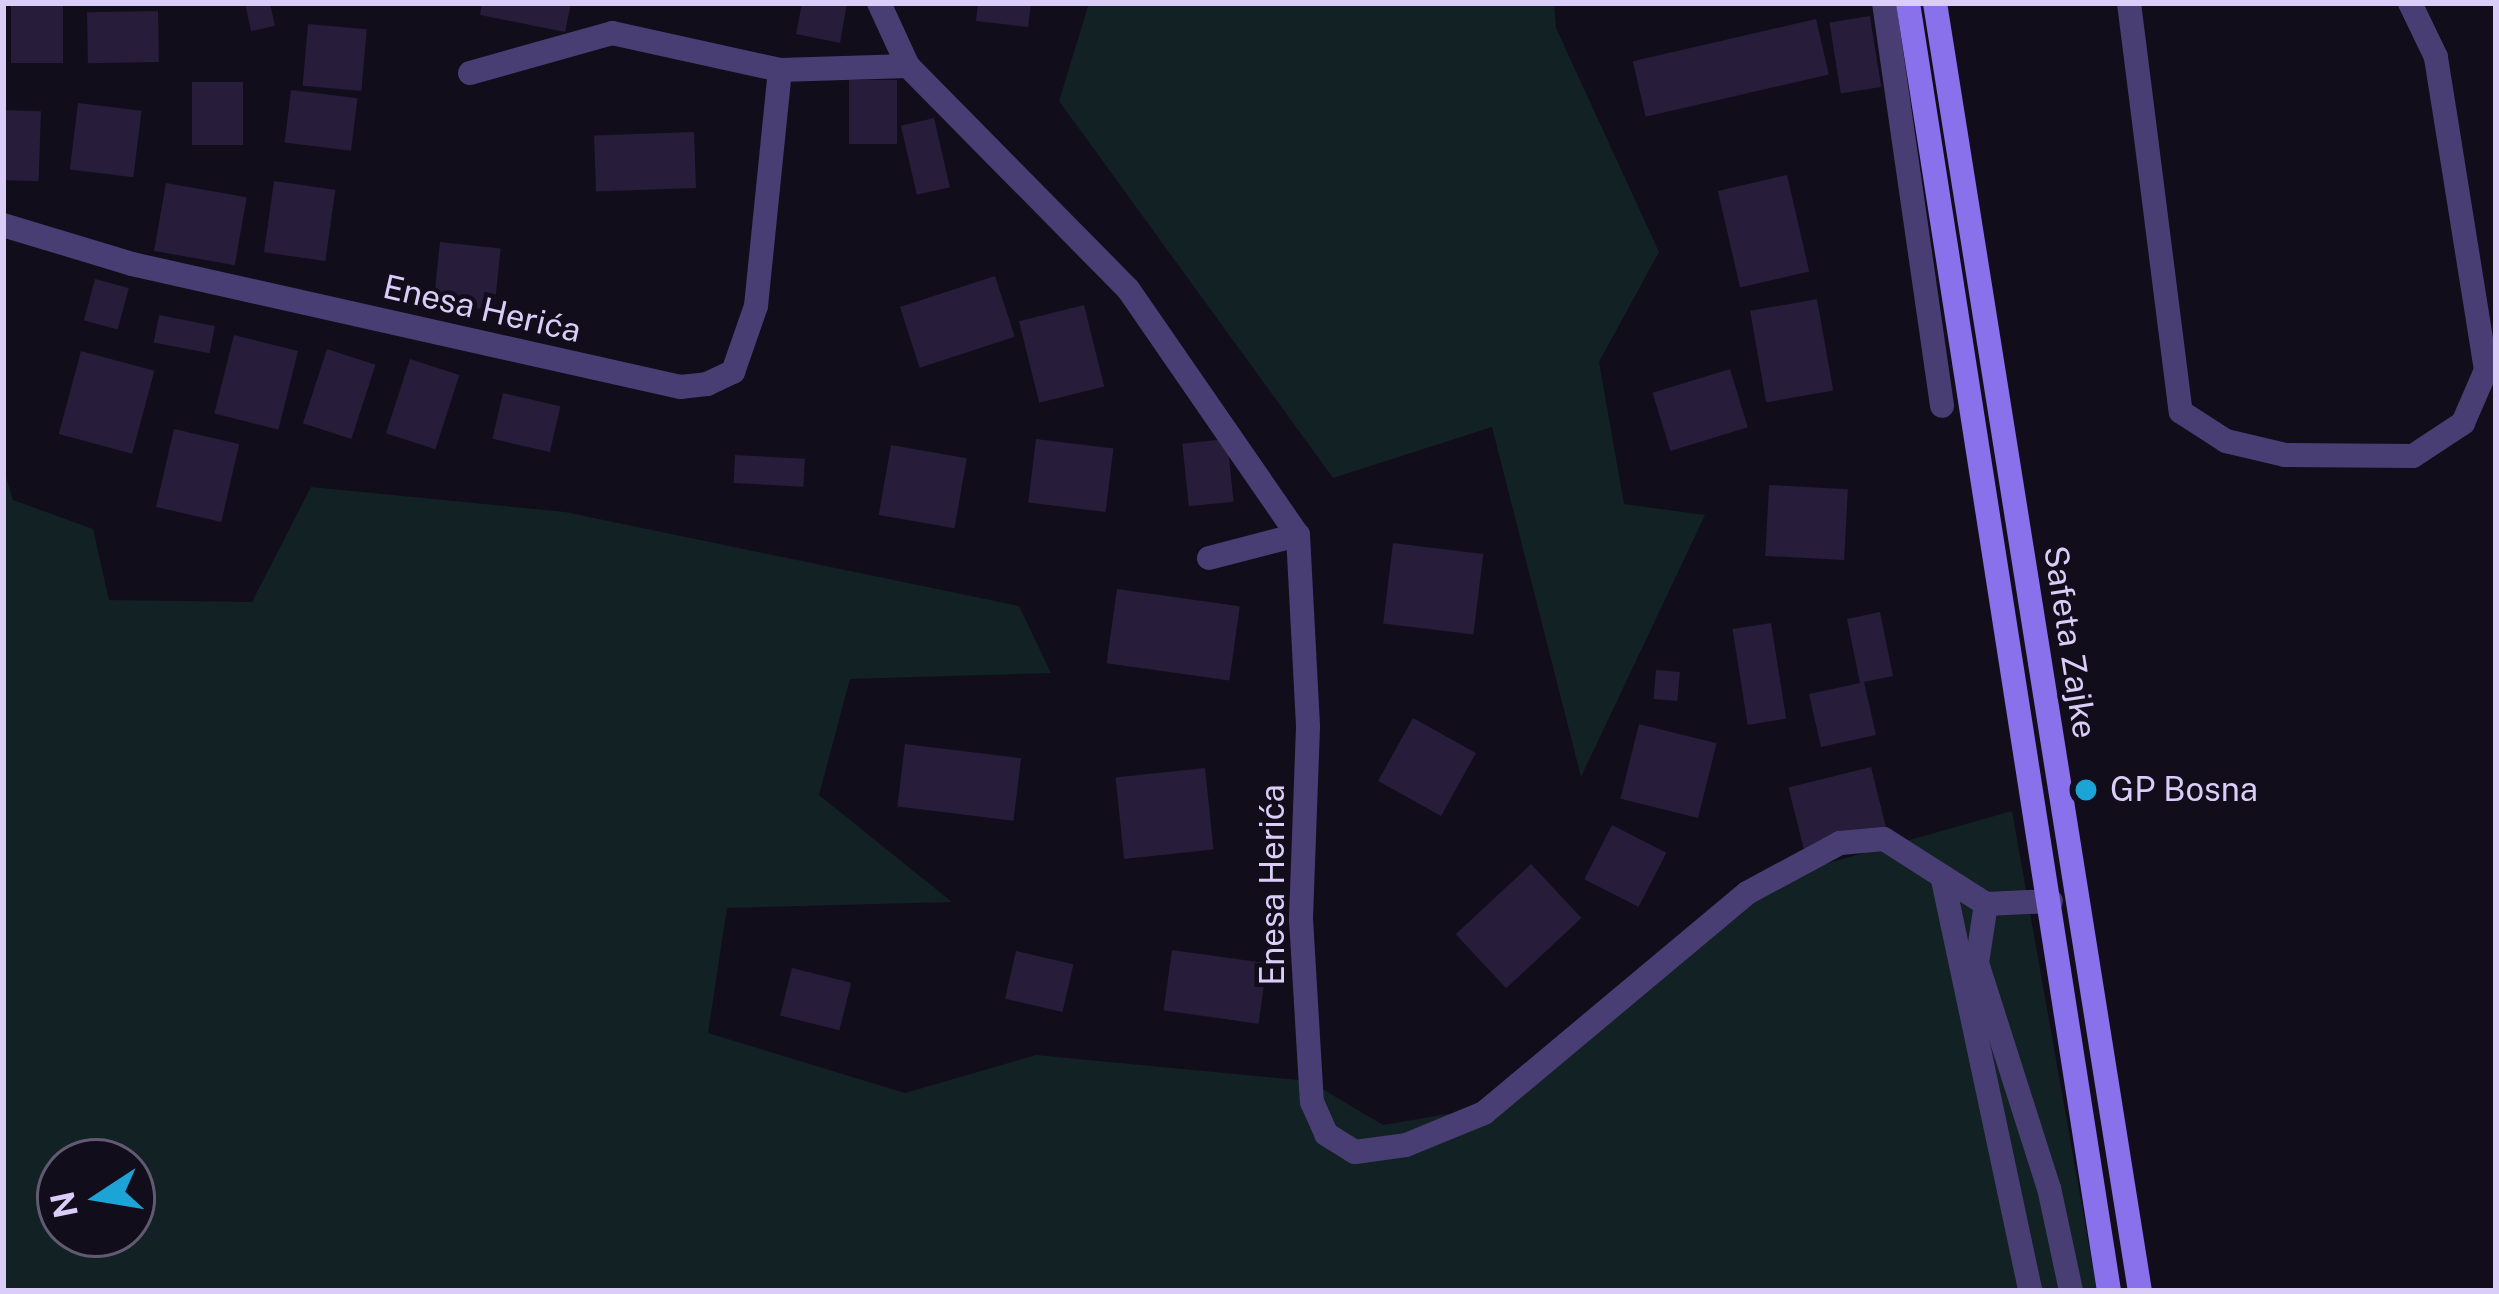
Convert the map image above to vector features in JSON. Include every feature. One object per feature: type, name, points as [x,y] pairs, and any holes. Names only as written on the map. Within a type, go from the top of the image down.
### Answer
[{"type":"main road","name":"Safeta Zajke","points":[[1908,3],[2109,1291]]},
{"type":"main road","name":"Safeta Zajke","points":[[1935,3],[2140,1291]]},
{"type":"street","points":[[879,3],[908,66],[1128,289],[1298,535],[1209,558]]},
{"type":"street","points":[[1883,3],[1942,406]]},
{"type":"street","points":[[2129,3],[2181,412],[2226,441],[2285,455],[2414,456],[2463,423],[2486,370],[2437,57],[2410,3]]},
{"type":"street","points":[[470,73],[612,33],[780,70],[908,66]]},
{"type":"street","name":"Enesa Herića","points":[[3,225],[247,290],[680,387],[707,384],[733,372],[756,306],[780,70]]},
{"type":"street","name":"Enesa Herića","points":[[1298,535],[1307,727],[1301,919],[1312,1102],[1326,1134],[1355,1152],[1406,1145],[1484,1113],[1747,893],[1840,843],[1884,839],[1986,904]]},
{"type":"street","points":[[1934,871],[2030,1291]]},
{"type":"street","points":[[2051,901],[1986,904],[1977,963],[2049,1188],[2071,1291]]},
{"type":"shaded area","points":[[1089,3],[1554,3],[1556,28],[1659,252],[1599,362],[1624,504],[1705,515],[1581,777],[1492,427],[1333,478],[1059,101]]},
{"type":"shaded area","points":[[3,467],[13,500],[93,529],[109,600],[252,602],[311,487],[565,512],[1019,606],[1051,673],[850,679],[819,795],[952,902],[727,908],[708,1033],[905,1093],[1036,1055],[1309,1081],[1383,1125],[1494,1106],[1747,886],[2012,811],[2097,1291],[3,1291]]},
{"type":"building","points":[[11,3],[63,3],[63,63],[11,63]]},
{"type":"building","points":[[245,3],[270,3],[275,26],[251,31]]},
{"type":"building","points":[[482,3],[571,3],[565,32],[480,15]]},
{"type":"building","points":[[802,3],[847,3],[840,43],[796,34]]},
{"type":"building","points":[[978,3],[1031,3],[1028,27],[976,21]]},
{"type":"building","points":[[158,11],[159,62],[88,63],[87,12]]},
{"type":"building","points":[[1870,16],[1881,87],[1841,94],[1830,22]]},
{"type":"building","points":[[1816,19],[1829,75],[1646,117],[1633,61]]},
{"type":"building","points":[[308,24],[367,29],[361,91],[303,86]]},
{"type":"building","points":[[849,80],[897,80],[897,144],[849,144]]},
{"type":"building","points":[[192,82],[243,82],[243,145],[192,145]]},
{"type":"building","points":[[291,90],[358,98],[351,151],[285,143]]},
{"type":"building","points":[[78,103],[142,111],[133,177],[70,170]]},
{"type":"building","points":[[3,110],[41,111],[39,181],[3,180]]},
{"type":"building","points":[[934,118],[950,187],[917,195],[901,126]]},
{"type":"building","points":[[694,132],[696,188],[596,191],[594,135]]},
{"type":"building","points":[[1787,175],[1809,271],[1740,287],[1718,191]]},
{"type":"building","points":[[274,181],[335,190],[325,261],[264,252]]},
{"type":"building","points":[[166,183],[247,197],[235,265],[154,251]]},
{"type":"building","points":[[440,242],[501,248],[494,310],[434,304]]},
{"type":"building","points":[[995,276],[1015,337],[920,368],[900,307]]},
{"type":"building","points":[[95,279],[129,288],[118,330],[84,321]]},
{"type":"building","points":[[1817,299],[1833,391],[1766,402],[1750,311]]},
{"type":"building","points":[[1084,305],[1104,387],[1039,403],[1019,321]]},
{"type":"building","points":[[159,315],[215,326],[210,353],[154,342]]},
{"type":"building","points":[[234,335],[298,351],[278,430],[214,414]]},
{"type":"building","points":[[327,349],[376,365],[351,439],[303,423]]},
{"type":"building","points":[[81,351],[154,371],[132,454],[59,434]]},
{"type":"building","points":[[410,359],[459,375],[435,449],[386,433]]},
{"type":"building","points":[[1730,369],[1748,427],[1670,451],[1653,393]]},
{"type":"building","points":[[503,393],[560,406],[550,452],[492,439]]},
{"type":"building","points":[[174,429],[239,444],[221,522],[156,507]]},
{"type":"building","points":[[1036,439],[1113,449],[1106,512],[1028,503]]},
{"type":"building","points":[[1227,439],[1234,502],[1189,506],[1182,444]]},
{"type":"building","points":[[891,445],[967,458],[955,528],[879,515]]},
{"type":"building","points":[[735,455],[805,459],[803,487],[734,483]]},
{"type":"building","points":[[1769,485],[1848,489],[1844,560],[1765,556]]},
{"type":"building","points":[[1393,543],[1483,554],[1473,634],[1383,623]]},
{"type":"building","points":[[1117,589],[1240,606],[1229,681],[1107,663]]},
{"type":"building","points":[[1880,612],[1893,676],[1864,682],[1876,735],[1821,747],[1809,694],[1860,683],[1847,619]]},
{"type":"building","points":[[1771,623],[1786,719],[1748,725],[1732,629]]},
{"type":"building","points":[[1656,670],[1680,672],[1677,701],[1653,699]]},
{"type":"building","points":[[1413,718],[1476,753],[1441,816],[1378,781]]},
{"type":"building","points":[[1639,724],[1717,743],[1698,818],[1620,799]]},
{"type":"building","points":[[905,744],[1021,758],[1013,821],[897,807]]},
{"type":"building","points":[[1871,767],[1886,828],[1804,849],[1789,788]]},
{"type":"building","points":[[1205,768],[1214,850],[1124,859],[1115,777]]},
{"type":"building","points":[[1612,825],[1666,853],[1639,907],[1584,879]]},
{"type":"building","points":[[1531,864],[1581,918],[1506,988],[1456,934]]},
{"type":"building","points":[[1172,950],[1267,963],[1259,1024],[1164,1010]]},
{"type":"building","points":[[1016,951],[1073,964],[1062,1012],[1005,999]]},
{"type":"building","points":[[792,968],[851,983],[839,1030],[780,1016]]},
{"type":"place","name":"GP Bosna","points":[[2086,790]]}]
